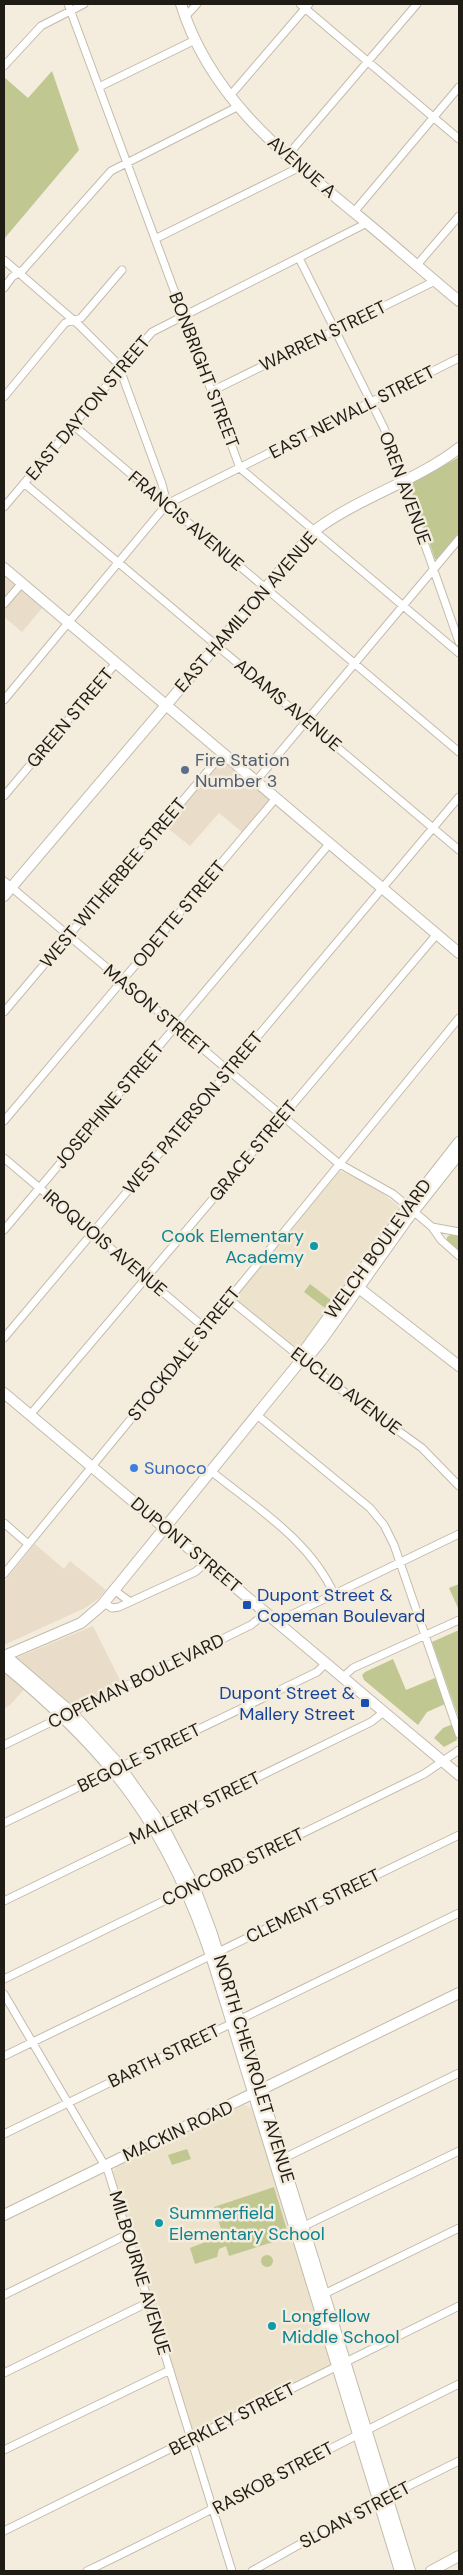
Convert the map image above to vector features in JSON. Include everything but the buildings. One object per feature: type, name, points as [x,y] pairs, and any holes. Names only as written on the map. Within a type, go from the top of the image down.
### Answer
[{"type":"street","points":[[4,66],[41,26],[69,7],[84,4]]},
{"type":"street","name":"AVENUE A","points":[[182,4],[185,17],[206,62],[237,108],[300,167],[459,301]]},
{"type":"street","points":[[185,17],[197,4]]},
{"type":"street","points":[[288,156],[416,4]]},
{"type":"street","points":[[229,97],[305,5],[367,61],[459,139]]},
{"type":"street","name":"BONBRIGHT STREET","points":[[69,7],[240,468],[459,653]]},
{"type":"street","points":[[99,86],[195,40]]},
{"type":"street","points":[[354,212],[459,87]]},
{"type":"street","points":[[4,288],[12,277],[20,274],[111,171],[237,108]]},
{"type":"street","points":[[155,239],[300,167]]},
{"type":"street","points":[[418,265],[459,216]]},
{"type":"street","name":"EAST DAYTON STREET","points":[[4,507],[152,332],[367,223]]},
{"type":"street","name":"OREN AVENUE","points":[[299,258],[384,428],[459,642]]},
{"type":"street","points":[[4,260],[73,320],[118,364],[162,484],[166,504]]},
{"type":"street","points":[[4,397],[65,323],[80,318],[122,270]]},
{"type":"street","name":"WARREN STREET","points":[[212,391],[435,281]]},
{"type":"street","name":"EAST NEWALL STREET","points":[[4,700],[166,504],[459,358]]},
{"type":"street","name":"FRANCIS AVENUE","points":[[73,425],[459,752]]},
{"type":"street","name":"EAST HAMILTON AVENUE","points":[[4,896],[7,884],[166,705],[314,531],[342,512],[436,464],[459,448]]},
{"type":"street","name":"ADAMS AVENUE","points":[[24,483],[459,850]]},
{"type":"street","points":[[256,781],[305,720],[459,540]]},
{"type":"street","points":[[4,568],[459,953]]},
{"type":"street","points":[[4,604],[22,583]]},
{"type":"street","name":"GREEN STREET","points":[[4,796],[116,663]]},
{"type":"street","name":"WEST WITHERBEE STREET","points":[[4,1012],[223,753]]},
{"type":"street","name":"WEST PATERSON STREET","points":[[4,1338],[459,797]]},
{"type":"street","name":"ODETTE STREET","points":[[4,1121],[276,798]]},
{"type":"street","name":"JOSEPHINE STREET","points":[[4,1230],[330,843]]},
{"type":"street","name":"MASON STREET","points":[[7,884],[340,1164],[378,1185],[432,1227],[459,1232]]},
{"type":"street","name":"GRACE STREET","points":[[30,1415],[437,934]]},
{"type":"street","name":"STOCKDALE STREET","points":[[4,1574],[459,1018]]},
{"type":"street","name":"WELCH BOULEVARD","points":[[4,1658],[81,1623],[104,1603],[302,1359],[304,1351],[356,1286],[459,1142]]},
{"type":"street","name":"WELCH BOULEVARD","points":[[411,1209],[459,1154]]},
{"type":"street","name":"IROQUOIS AVENUE","points":[[4,1158],[205,1328]]},
{"type":"street","points":[[432,1227],[441,1240],[459,1256]]},
{"type":"street","points":[[356,1286],[459,1366]]},
{"type":"street","name":"EUCLID AVENUE","points":[[229,1299],[302,1359],[417,1444],[459,1486]]},
{"type":"street","name":"DUPONT STREET","points":[[4,1393],[459,1774]]},
{"type":"street","points":[[257,1415],[374,1512],[388,1532],[459,1734]]},
{"type":"street","points":[[210,1471],[304,1549],[320,1566],[334,1594]]},
{"type":"street","points":[[4,1523],[28,1544]]},
{"type":"street","points":[[280,1625],[289,1616],[459,1534]]},
{"type":"street","points":[[104,1603],[114,1608],[195,1572],[206,1562]]},
{"type":"street","points":[[114,1590],[129,1601]]},
{"type":"street","name":"COPEMAN BOULEVARD","points":[[4,1745],[248,1626],[266,1613]]},
{"type":"street","points":[[343,1677],[353,1668],[459,1620]]},
{"type":"street","name":"NORTH CHEVROLET AVENUE","points":[[4,1658],[68,1714],[117,1768],[158,1826],[190,1888],[214,1954],[383,2499],[410,2571]]},
{"type":"street","name":"BEGOLE STREET","points":[[4,1824],[317,1672],[326,1663]]},
{"type":"street","name":"MALLERY STREET","points":[[4,1901],[371,1722],[384,1712]]},
{"type":"street","name":"CONCORD STREET","points":[[4,1979],[424,1774],[459,1750]]},
{"type":"street","name":"CLEMENT STREET","points":[[4,2056],[459,1835]]},
{"type":"street","name":"BARTH STREET","points":[[4,2134],[459,1913]]},
{"type":"street","name":"MILBOURNE AVENUE","points":[[4,1994],[106,2166],[150,2302],[232,2571]]},
{"type":"street","name":"MACKIN ROAD","points":[[4,2216],[459,1994]]},
{"type":"street","points":[[278,2161],[459,2073]]},
{"type":"street","points":[[299,2228],[459,2151]]},
{"type":"street","points":[[320,2296],[459,2228]]},
{"type":"street","points":[[4,2295],[128,2234]]},
{"type":"street","points":[[4,2373],[150,2302]]},
{"type":"street","name":"BERKLEY STREET","points":[[4,2531],[192,2440],[459,2306]]},
{"type":"street","points":[[4,2450],[170,2370]]},
{"type":"street","name":"RASKOB STREET","points":[[88,2571],[214,2510],[362,2431],[459,2384]]},
{"type":"street","name":"SLOAN STREET","points":[[252,2571],[383,2499],[459,2462]]},
{"type":"street","name":"NORTH CHEVROLET AVENUE","points":[[383,2499],[400,2571]]},
{"type":"street","points":[[431,2571],[459,2556]]},
{"type":"shaded area","points":[[4,575],[43,607],[22,632],[4,617]]},
{"type":"shaded area","points":[[222,760],[270,800],[243,833],[219,813],[190,846],[165,826]]},
{"type":"shaded area","points":[[340,1171],[373,1186],[398,1206],[400,1211],[301,1348],[296,1349],[238,1302],[236,1297]]},
{"type":"shaded area","points":[[35,1544],[64,1569],[70,1561],[106,1590],[98,1599],[85,1608],[4,1645],[4,1582]]},
{"type":"shaded area","points":[[93,1626],[122,1684],[73,1708],[16,1658]]},
{"type":"shaded area","points":[[4,1670],[26,1687],[4,1709]]},
{"type":"shaded area","points":[[244,2105],[254,2109],[332,2362],[329,2366],[197,2433],[193,2431],[113,2172],[117,2165]]},
{"type":"green space","points":[[52,71],[79,150],[4,239],[4,77],[28,98]]},
{"type":"green space","points":[[459,457],[459,534],[437,560],[435,559],[410,487],[412,483]]},
{"type":"green space","points":[[450,1235],[459,1236],[459,1253],[447,1243],[447,1237]]},
{"type":"green space","points":[[310,1284],[331,1300],[325,1308],[304,1292]]},
{"type":"green space","points":[[459,1584],[459,1607],[458,1608],[449,1588]]},
{"type":"green space","points":[[459,1630],[459,1719],[432,1642]]},
{"type":"green space","points":[[393,1659],[406,1690],[435,1678],[445,1704],[427,1712],[418,1725],[364,1680],[362,1675]]},
{"type":"green space","points":[[453,1724],[457,1740],[444,1747],[434,1738],[443,1728]]},
{"type":"green space","points":[[187,2149],[191,2159],[172,2165],[168,2155]]},
{"type":"green space","points":[[274,2187],[289,2237],[229,2256],[226,2246],[219,2249],[217,2257],[195,2264],[190,2248],[223,2235],[214,2207]]},
{"type":"green space","points":[[265,2255],[269,2255],[273,2261],[269,2267],[265,2267],[261,2263],[261,2259]]},
{"type":"place","name":"Fire Station Number 3","points":[[185,770]]},
{"type":"place","name":"Cook Elementary Academy","points":[[314,1246]]},
{"type":"place","name":"Sunoco","points":[[134,1468]]},
{"type":"place","name":"Dupont Street & Copeman Boulevard","points":[[247,1605]]},
{"type":"place","name":"Dupont Street & Mallery Street","points":[[365,1703]]},
{"type":"place","name":"Summerfield Elementary School","points":[[159,2223]]},
{"type":"place","name":"Longfellow Middle School","points":[[272,2326]]}]
